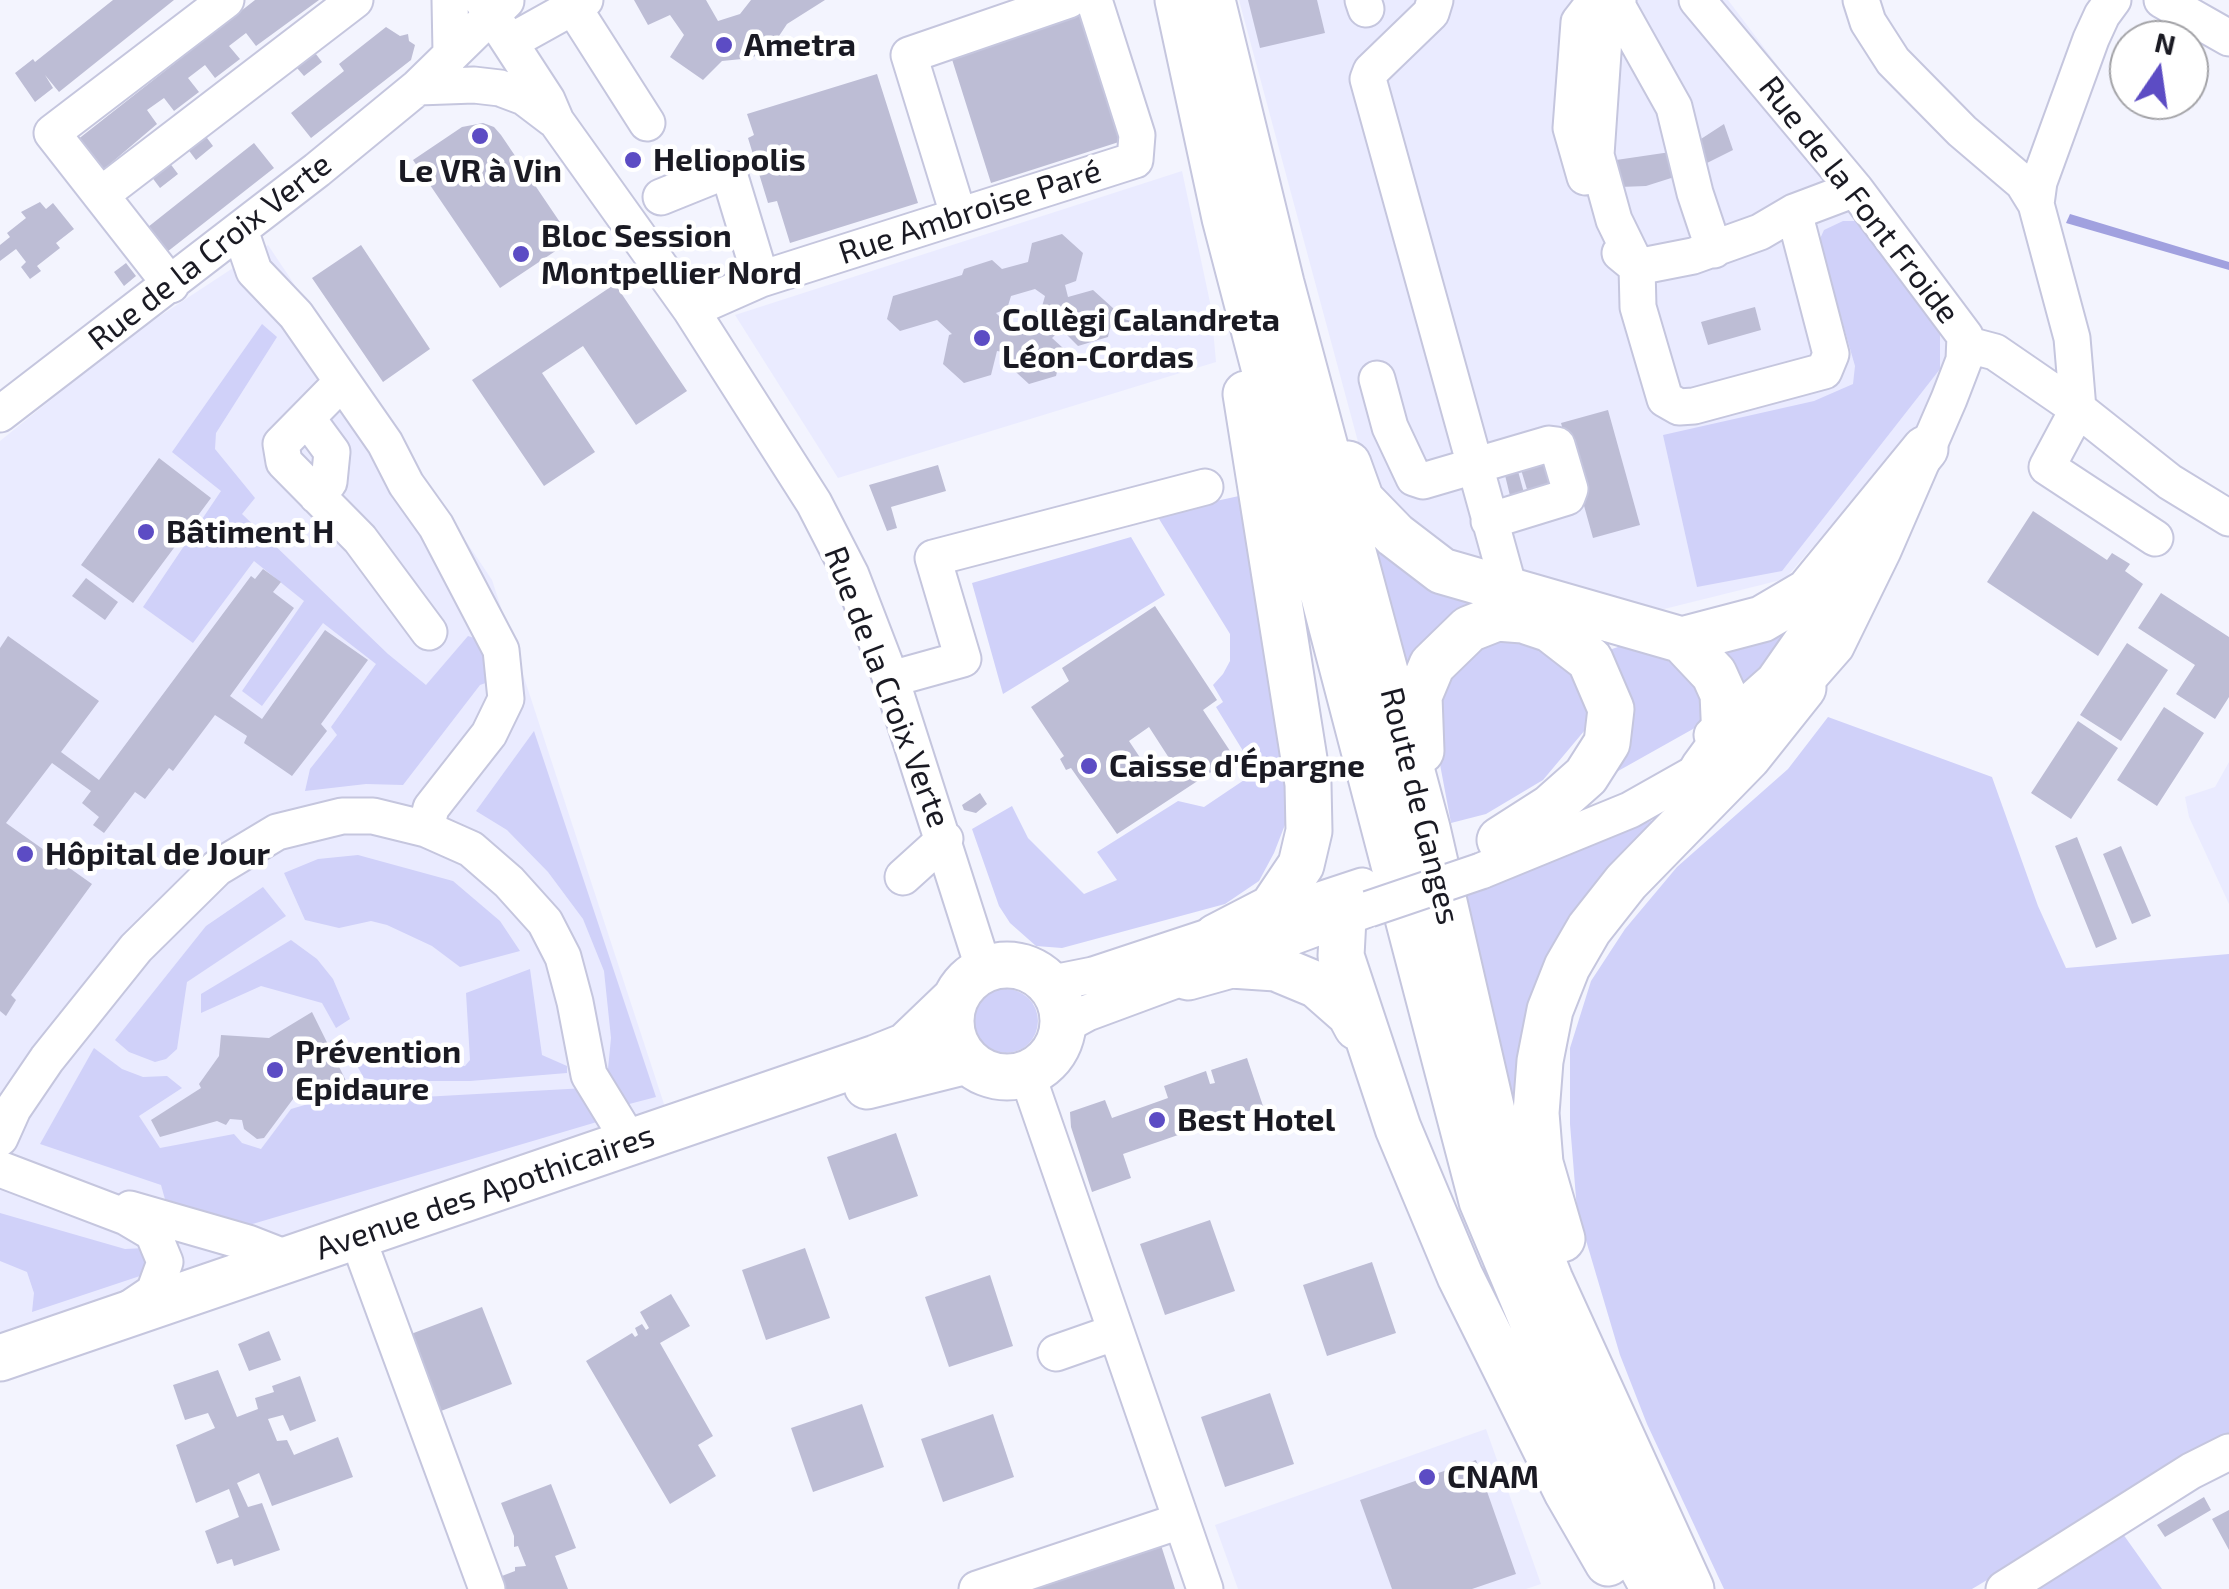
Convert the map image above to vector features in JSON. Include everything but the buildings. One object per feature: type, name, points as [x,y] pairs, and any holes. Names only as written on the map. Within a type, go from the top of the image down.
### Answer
[{"type":"main road","name":"Route de Ganges","points":[[1178,0],[1225,218],[1482,1201],[1616,1520],[1654,1589]]},
{"type":"main road","name":"Route de Ganges","points":[[1212,0],[1281,283],[1427,828],[1504,1163],[1550,1280],[1691,1589]]},
{"type":"main road","points":[[1216,937],[1272,908],[1301,865],[1309,831],[1308,784],[1251,436],[1225,218]]},
{"type":"main road","points":[[1281,283],[1361,500],[1394,535],[1442,571],[1682,640],[1762,619],[1808,592],[1925,448]]},
{"type":"main road","points":[[1427,828],[1420,696],[1432,665],[1469,629],[1497,618],[1523,620],[1550,629],[1590,660],[1611,709],[1606,743],[1586,776],[1550,808],[1482,855]]},
{"type":"main road","points":[[1682,640],[1714,674],[1723,694],[1725,739],[1702,769]]},
{"type":"main road","points":[[1606,1400],[1540,1163],[1536,1112],[1550,1010],[1567,967],[1626,882],[1748,758],[1803,688]]},
{"type":"main road","points":[[1360,902],[1341,956],[1398,1128],[1460,1276],[1567,1492],[1623,1589]]},
{"type":"main road","points":[[967,1061],[951,1032],[969,985],[1012,965],[1025,968],[1048,984],[1057,996],[1063,1026],[1052,1055],[1027,1074]]},
{"type":"main road","points":[[1188,977],[1231,965],[1276,968],[1317,985],[1339,1004],[1350,1014],[1372,1053]]},
{"type":"main road","name":"Avenue des Apothicaires","points":[[0,1358],[906,1046],[969,985]]},
{"type":"main road","name":"Avenue des Apothicaires","points":[[0,1385],[894,1077],[967,1061],[995,1076],[1027,1074]]},
{"type":"street","points":[[171,285],[52,133],[226,0]]},
{"type":"street","points":[[102,194],[355,0]]},
{"type":"street","points":[[450,0],[451,53]]},
{"type":"street","points":[[958,214],[908,55],[1069,0]]},
{"type":"street","name":"Rue Ambroise Paré","points":[[690,310],[761,279],[1134,160],[1137,134],[1094,0]]},
{"type":"street","points":[[1435,0],[1431,13],[1371,71],[1368,79],[1510,592]]},
{"type":"street","name":"Rue de la Font Froide","points":[[1697,0],[1854,190],[1962,329],[1966,344],[1995,352],[2078,409],[2170,482],[2229,518]]},
{"type":"street","points":[[1861,0],[1868,22],[1893,61],[1962,131],[2023,183],[2036,204],[2072,338],[2078,409],[2047,468],[2155,538]]},
{"type":"street","points":[[2036,204],[2039,182],[2091,39],[2113,0]]},
{"type":"street","points":[[2162,0],[2229,38]]},
{"type":"street","points":[[1611,2],[1604,38],[1596,155],[1614,220],[1637,266],[1638,307],[1665,399],[1679,406],[1749,394],[1824,372],[1831,354],[1794,212]]},
{"type":"street","points":[[1611,2],[1674,106],[1695,193],[1714,250]]},
{"type":"street","points":[[498,14],[579,4],[648,123]]},
{"type":"street","name":"Rue de la Croix Verte","points":[[0,414],[240,230],[418,86],[498,14],[556,121],[690,310],[814,504],[850,575],[891,679],[945,840],[969,985]]},
{"type":"street","name":"Rue de la Croix Verte","points":[[418,86],[500,88],[524,97],[556,121]]},
{"type":"street","points":[[661,197],[728,170],[761,279]]},
{"type":"street","points":[[1637,266],[1714,250],[1760,232],[1794,212],[1854,190]]},
{"type":"street","points":[[240,230],[254,272],[296,315],[385,443],[406,484],[436,526],[500,650],[506,699],[489,734],[452,777],[432,808],[426,829]]},
{"type":"street","points":[[1482,855],[1630,810],[1738,749],[1803,688],[1836,647],[1883,551],[1964,360],[1966,344]]},
{"type":"street","points":[[1376,379],[1390,428],[1414,478],[1423,481],[1557,445],[1570,490],[1568,497],[1490,521]]},
{"type":"street","points":[[342,382],[281,444],[284,462],[360,539],[429,632]]},
{"type":"street","points":[[1063,1026],[1086,1013],[1188,977],[1360,902],[1482,855],[1659,772],[1726,725],[1774,680],[1808,635],[1925,448]]},
{"type":"street","points":[[891,679],[963,659],[933,558],[1205,488]]},
{"type":"street","points":[[0,1138],[14,1108],[47,1059],[136,948],[217,868],[277,832],[342,816],[373,816],[426,829],[471,850],[510,882],[545,922],[563,957],[588,1075],[630,1142]]},
{"type":"street","points":[[903,877],[945,840]]},
{"type":"street","points":[[1048,984],[1360,902]]},
{"type":"street","points":[[1027,1074],[1204,1589]]},
{"type":"street","points":[[0,1169],[85,1200],[153,1232],[165,1262],[154,1292],[117,1318]]},
{"type":"street","points":[[85,1200],[140,1211],[288,1259]]},
{"type":"street","points":[[366,1258],[487,1589]]},
{"type":"street","points":[[1056,1352],[1116,1332]]},
{"type":"street","points":[[2004,1589],[2191,1471],[2229,1452]]},
{"type":"street","points":[[977,1589],[1180,1520]]},
{"type":"shaded area","points":[[1239,0],[1728,0],[1988,344],[1785,579],[1656,611],[1436,549],[1371,490]]},
{"type":"shaded area","name":"Collègi Calandreta Léon-Cordas","points":[[1182,171],[1211,307],[1216,362],[838,478],[735,315]]},
{"type":"shaded area","points":[[2070,214],[2229,262],[2229,270],[2066,223]]},
{"type":"shaded area","points":[[1843,221],[1859,221],[1940,331],[1940,369],[1782,571],[1697,587],[1663,435],[1814,401],[1853,384],[1855,366],[1819,241],[1824,230]]},
{"type":"shaded area","points":[[268,245],[492,580],[665,1107],[0,1336],[0,441],[128,337]]},
{"type":"shaded area","points":[[262,324],[277,337],[216,433],[215,449],[255,498],[242,514],[388,654],[426,685],[468,636],[481,640],[491,681],[480,685],[403,785],[366,784],[305,791],[310,769],[337,735],[331,727],[376,664],[323,623],[262,706],[242,691],[304,601],[254,561],[193,643],[143,607],[221,491],[172,452]]},
{"type":"shaded area","points":[[1239,496],[1288,817],[1274,853],[1259,881],[1225,904],[1062,948],[1036,946],[1010,923],[999,906],[972,829],[1012,806],[1028,838],[1084,894],[1117,880],[1097,852],[1178,801],[1204,807],[1256,772],[1216,707],[1223,702],[1213,685],[1230,661],[1230,634],[1156,514]]},
{"type":"shaded area","points":[[1365,530],[1505,603],[1405,698]]},
{"type":"shaded area","points":[[1131,537],[1165,595],[1003,694],[972,583]]},
{"type":"shaded area","points":[[1816,599],[1785,649],[1742,686],[1720,650]]},
{"type":"shaded area","points":[[1509,636],[1532,640],[1584,684],[1590,724],[1543,780],[1486,814],[1451,823],[1433,727],[1434,693],[1482,642]]},
{"type":"shaded area","points":[[1633,642],[1672,663],[1696,685],[1709,720],[1611,775],[1606,651]]},
{"type":"shaded area","points":[[1828,717],[1992,777],[2038,906],[2066,968],[2229,954],[2229,1436],[1972,1589],[1724,1589],[1647,1424],[1620,1355],[1577,1210],[1570,1124],[1570,1048],[1591,981],[1625,929],[1677,867],[1788,769]]},
{"type":"shaded area","points":[[534,731],[656,1097],[614,1108],[597,1069],[608,1069],[611,1038],[604,971],[583,919],[548,872],[507,830],[476,811]]},
{"type":"shaded area","points":[[2229,762],[2229,904],[2189,817],[2185,797],[2215,787]]},
{"type":"shaded area","points":[[1661,817],[1649,835],[1586,894],[1559,940],[1519,1156],[1466,891]]},
{"type":"shaded area","points":[[358,855],[453,881],[500,921],[520,951],[460,967],[432,946],[387,925],[371,921],[339,928],[305,920],[284,873],[318,859]]},
{"type":"shaded area","points":[[263,887],[286,916],[187,982],[177,1049],[166,1059],[155,1062],[129,1052],[115,1040],[206,926]]},
{"type":"shaded area","points":[[291,940],[317,959],[333,979],[350,1019],[336,1028],[322,1003],[261,986],[201,1013],[201,994]]},
{"type":"shaded area","points":[[530,969],[542,1055],[567,1066],[567,1073],[470,1081],[382,1081],[364,1078],[349,1052],[360,1047],[372,1061],[465,1066],[470,1060],[466,993]]},
{"type":"shaded area","points":[[1006,989],[1029,998],[1038,1021],[1029,1044],[1006,1053],[983,1044],[974,1021],[983,998]]},
{"type":"shaded area","points":[[94,1048],[122,1069],[143,1077],[167,1076],[182,1088],[139,1116],[160,1148],[234,1134],[242,1143],[261,1149],[291,1109],[349,1092],[386,1099],[586,1088],[607,1119],[239,1228],[168,1210],[161,1185],[40,1144]]},
{"type":"shaded area","points":[[0,1213],[125,1249],[145,1248],[149,1273],[32,1312],[34,1293],[27,1272],[0,1261]]},
{"type":"shaded area","name":"CNAM","points":[[1486,1429],[1541,1584],[1526,1589],[1238,1589],[1215,1525]]},
{"type":"shaded area","points":[[2123,1534],[2162,1589],[2033,1589]]},
{"type":"place","name":"Ametra","points":[[724,45]]},
{"type":"place","name":"Le VR à Vin","points":[[480,136]]},
{"type":"place","name":"Heliopolis","points":[[633,160]]},
{"type":"place","name":"Bloc Session Montpellier Nord","points":[[521,254]]},
{"type":"place","name":"Collègi Calandreta Léon-Cordas","points":[[982,338]]},
{"type":"place","name":"Bâtiment H","points":[[146,532]]},
{"type":"place","name":"Caisse d'Épargne","points":[[1089,766]]},
{"type":"place","name":"Hôpital de Jour","points":[[25,854]]},
{"type":"place","name":"Prévention Epidaure","points":[[275,1070]]},
{"type":"place","name":"Best Hotel","points":[[1157,1120]]},
{"type":"place","name":"CNAM","points":[[1427,1477]]}]
